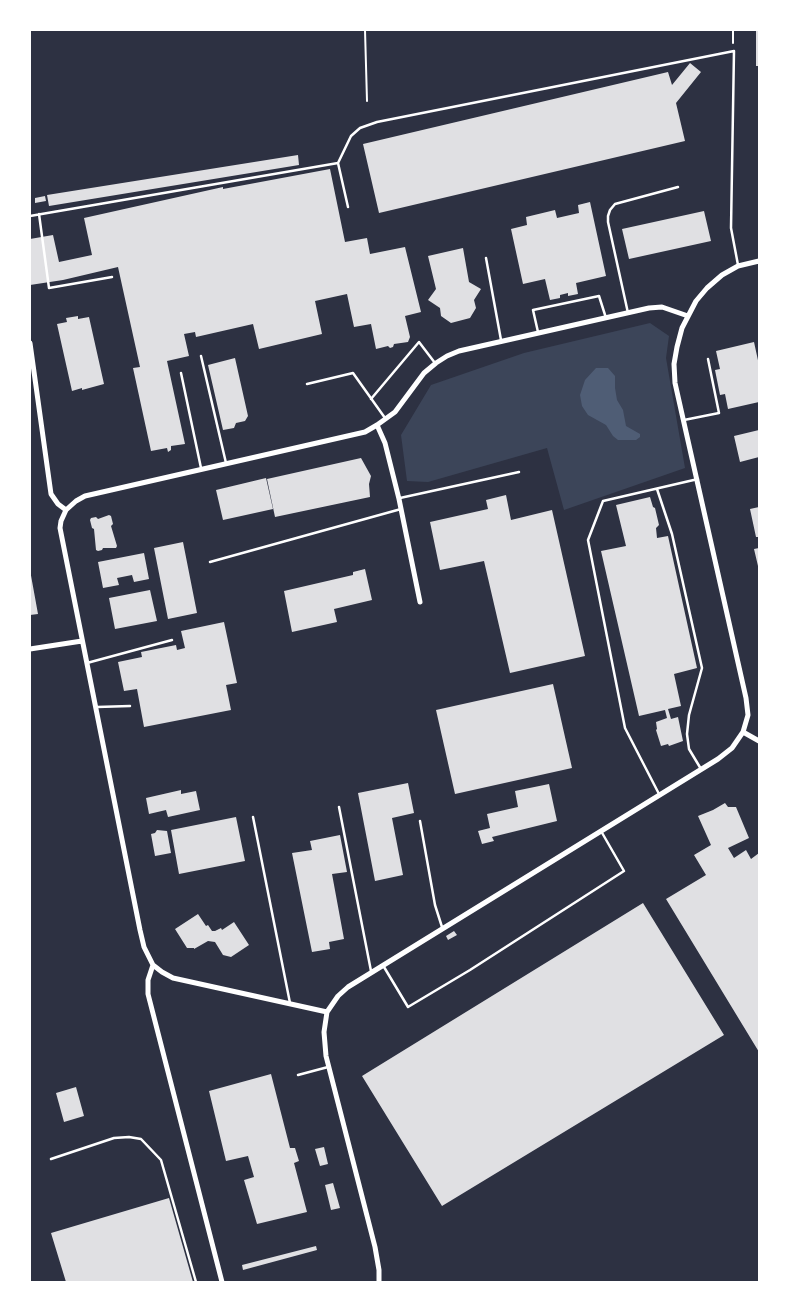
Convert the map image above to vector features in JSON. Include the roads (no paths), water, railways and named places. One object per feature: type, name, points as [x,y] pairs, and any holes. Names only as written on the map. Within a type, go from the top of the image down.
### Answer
[{"type":"street","points":[[379,1282],[380,1270],[375,1247],[326,1056],[324,1032],[328,1012],[338,996],[348,987],[383,965],[701,770],[732,748],[744,732],[748,715],[746,698],[675,383],[674,364],[677,347],[688,316],[707,288],[722,275],[738,266],[759,261]]},
{"type":"street","points":[[328,1012],[173,978],[153,965],[144,947],[140,930],[60,528],[66,510],[85,496],[358,434],[377,426],[395,412],[424,373],[447,356],[459,351],[662,307],[688,316]]},
{"type":"street","points":[[30,343],[51,494],[58,504],[66,510]]},
{"type":"street","points":[[377,426],[385,443],[399,499],[420,602]]},
{"type":"street","points":[[30,649],[82,641]]},
{"type":"street","points":[[744,732],[759,741]]},
{"type":"street","points":[[153,965],[148,980],[148,994],[222,1282]]},
{"type":"lane","points":[[348,207],[338,163],[351,136],[360,128],[377,122],[734,51],[731,228],[738,266]]},
{"type":"lane","points":[[30,216],[338,163]]},
{"type":"lane","points":[[628,313],[608,222],[610,210],[615,204],[678,187]]},
{"type":"lane","points":[[39,214],[49,288],[112,277]]},
{"type":"lane","points":[[486,258],[501,342]]},
{"type":"lane","points":[[538,333],[533,310],[599,296],[606,318]]},
{"type":"lane","points":[[371,399],[419,342],[436,363]]},
{"type":"lane","points":[[201,356],[226,464]]},
{"type":"lane","points":[[684,420],[719,413],[708,358]]},
{"type":"lane","points":[[180,373],[202,470]]},
{"type":"lane","points":[[308,384],[353,373],[386,419]]},
{"type":"lane","points":[[399,499],[519,472]]},
{"type":"lane","points":[[659,796],[625,728],[588,540],[604,501],[698,479]]},
{"type":"lane","points":[[657,490],[672,534],[702,668],[689,715],[687,734],[689,749],[701,770]]},
{"type":"lane","points":[[210,562],[401,509]]},
{"type":"lane","points":[[87,663],[172,640]]},
{"type":"lane","points":[[97,707],[130,706]]},
{"type":"lane","points":[[339,807],[371,973]]},
{"type":"lane","points":[[253,817],[291,1004]]},
{"type":"lane","points":[[420,821],[435,905],[442,929]]},
{"type":"lane","points":[[383,965],[408,1007],[470,970],[624,871],[601,832]]},
{"type":"lane","points":[[298,1075],[328,1066]]},
{"type":"lane","points":[[51,1159],[114,1138],[129,1137],[141,1139],[161,1160],[196,1282]]}]
